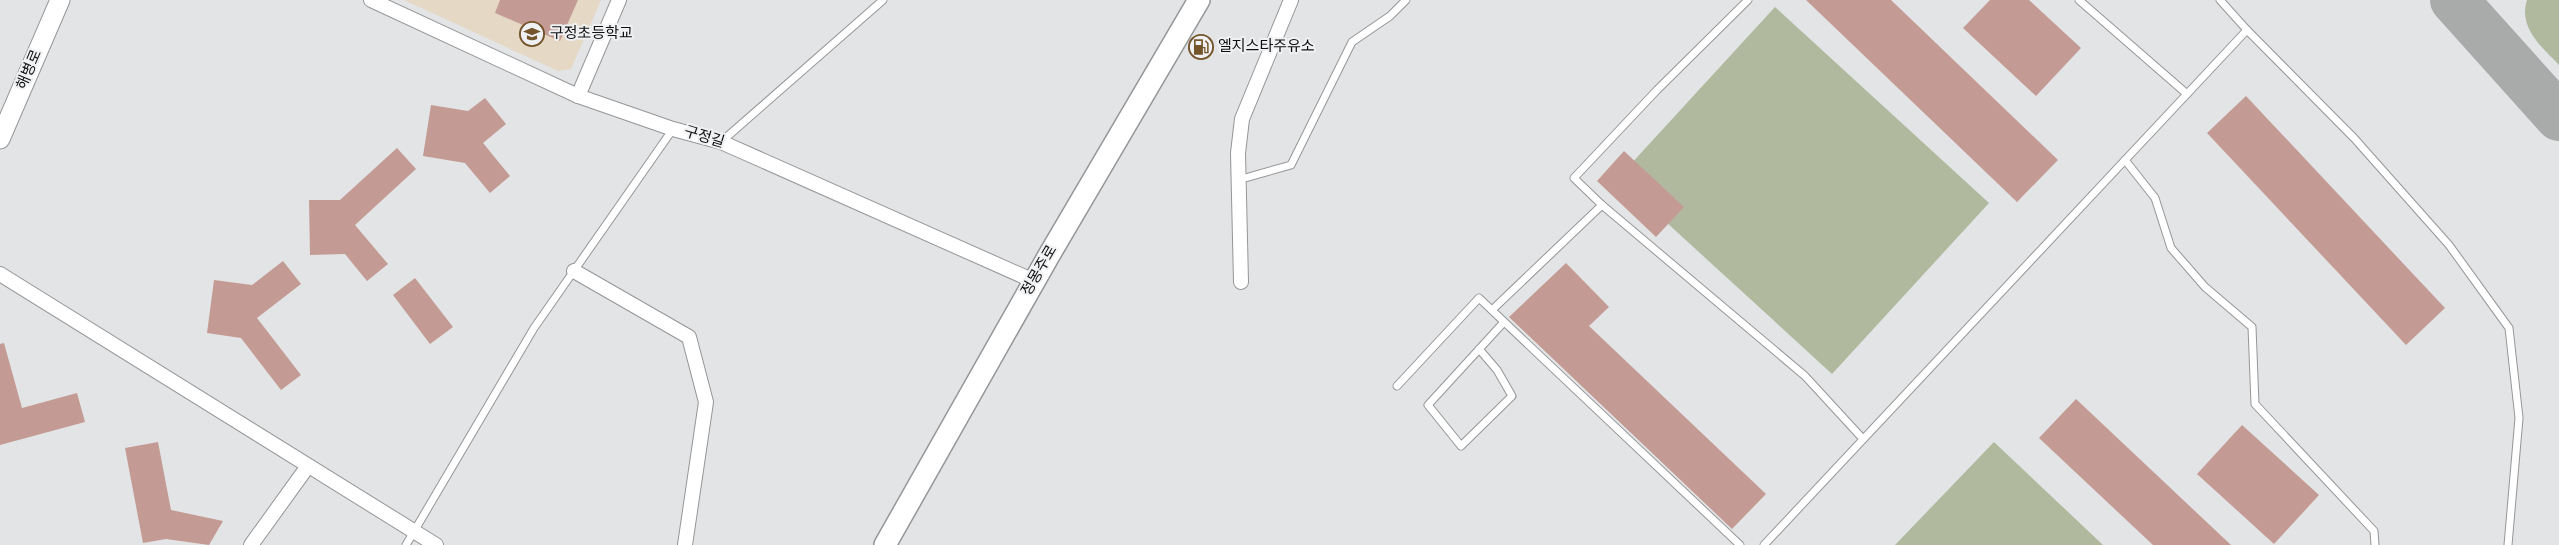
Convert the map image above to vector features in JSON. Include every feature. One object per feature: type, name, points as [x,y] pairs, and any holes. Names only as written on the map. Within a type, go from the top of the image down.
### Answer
[{"type":"main road","name":"해병로","points":[[0,139],[60,0]]},
{"type":"main road","name":"정몽주로","points":[[885,545],[1034,282],[1199,0]]},
{"type":"street","name":"구정길","points":[[371,0],[578,96],[721,142],[1034,282]]},
{"type":"street","points":[[578,96],[619,0]]},
{"type":"street","points":[[1241,282],[1238,153],[1242,119],[1291,0]]},
{"type":"street","points":[[574,271],[689,337],[706,402],[685,545]]},
{"type":"street","points":[[0,274],[436,545]]},
{"type":"street","points":[[251,545],[308,466]]},
{"type":"lane","points":[[721,142],[883,0]]},
{"type":"lane","points":[[1238,180],[1291,165],[1352,42],[1390,16],[1406,0]]},
{"type":"lane","points":[[1748,0],[1657,90],[1574,178],[1602,205],[1805,376],[1863,440]]},
{"type":"lane","points":[[2079,0],[2187,94]]},
{"type":"lane","points":[[2220,0],[2247,30],[2354,138],[2449,245],[2509,328],[2519,418],[2508,545]]},
{"type":"lane","points":[[1764,545],[2247,30]]},
{"type":"lane","points":[[406,545],[534,328],[673,128]]},
{"type":"lane","points":[[2125,160],[2155,198],[2171,248],[2205,287],[2252,327],[2254,404],[2374,531],[2375,545]]},
{"type":"lane","points":[[1492,310],[1602,205]]},
{"type":"lane","points":[[1397,386],[1479,298],[1740,545]]},
{"type":"lane","points":[[1480,349],[1497,370],[1512,396],[1461,446],[1428,404],[1504,322]]},
{"type":"shaded area","name":"구정초등학교","points":[[404,0],[601,0],[571,69],[558,71]]},
{"type":"green space","points":[[2527,0],[2559,0],[2559,65],[2539,44],[2529,28],[2525,10]]},
{"type":"green space","points":[[1775,7],[1989,203],[1832,374],[1618,178]]},
{"type":"green space","points":[[1994,442],[2103,545],[1895,545]]},
{"type":"building","points":[[500,0],[578,0],[560,41],[495,13]]},
{"type":"building","points":[[1806,0],[1891,0],[2058,160],[2017,202]]},
{"type":"building","points":[[1990,0],[2029,0],[2081,48],[2036,96],[1963,28]]},
{"type":"building","points":[[2246,96],[2445,308],[2406,345],[2207,133]]},
{"type":"building","points":[[485,98],[506,124],[483,143],[510,176],[490,193],[465,163],[423,156],[431,105],[468,111]]},
{"type":"building","points":[[397,148],[416,169],[355,225],[388,264],[367,281],[345,254],[310,255],[309,200],[340,200]]},
{"type":"building","points":[[1624,151],[1684,207],[1656,237],[1597,181]]},
{"type":"building","points":[[283,261],[301,284],[257,318],[301,375],[281,390],[241,338],[207,333],[214,280],[252,285]]},
{"type":"building","points":[[1566,263],[1609,307],[1589,326],[1766,494],[1732,529],[1509,317]]},
{"type":"building","points":[[415,278],[453,327],[430,344],[393,295]]},
{"type":"building","points":[[4,343],[22,408],[77,393],[85,422],[0,445],[0,344]]},
{"type":"building","points":[[2076,399],[2231,545],[2153,545],[2039,438]]},
{"type":"building","points":[[2242,425],[2319,495],[2274,544],[2197,474]]},
{"type":"building","points":[[158,442],[171,510],[223,521],[209,545],[166,539],[143,543],[125,448]]},
{"type":"taxiway","points":[[2454,0],[2559,117]]},
{"type":"place","name":"구정초등학교","points":[[532,34]]},
{"type":"place","name":"엘지스타주유소","points":[[1201,47]]}]
